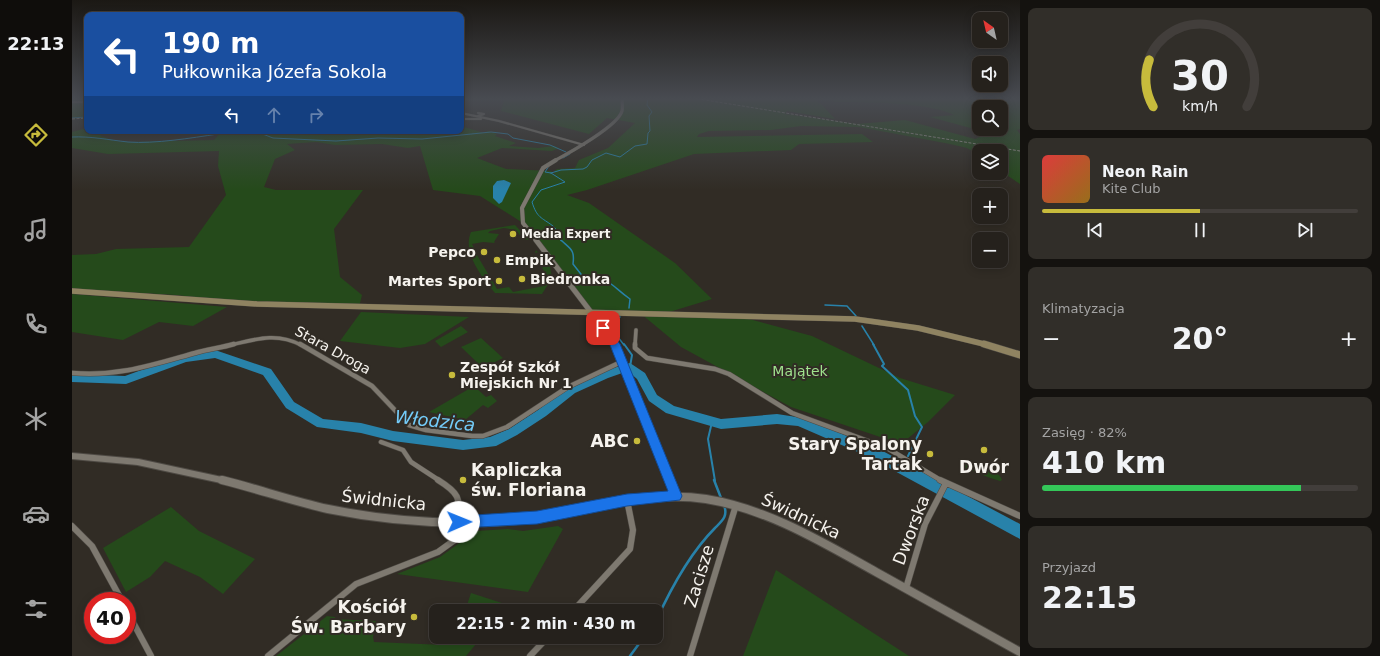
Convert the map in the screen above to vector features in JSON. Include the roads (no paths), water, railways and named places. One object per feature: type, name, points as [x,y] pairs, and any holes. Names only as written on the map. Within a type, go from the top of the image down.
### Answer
[{"type":"main road","points":[[72,291],[257,304],[818,317],[870,320],[942,333],[1020,355]]},
{"type":"street","points":[[522,129],[584,145]]},
{"type":"street","points":[[604,129],[584,145],[543,168],[521,214],[523,223],[615,344],[676,496]]},
{"type":"street","points":[[636,330],[635,348],[642,356],[729,374],[792,412],[887,448],[945,484],[1020,516]]},
{"type":"street","name":"Stara Droga","points":[[72,373],[88,375],[121,374],[143,370],[192,353],[253,339],[283,337],[290,339],[372,386],[405,423],[426,430],[472,436],[492,434],[507,427],[568,387],[622,364]]},
{"type":"street","points":[[268,656],[304,628],[349,589],[438,552],[463,534],[466,529],[463,522],[460,501],[454,490],[411,462],[403,450],[381,442]]},
{"type":"street","name":"Świdnicka","points":[[72,456],[122,460],[210,477],[337,511],[383,518],[463,522],[537,518],[627,500],[676,496],[722,502],[736,505],[788,524],[1020,652]]},
{"type":"street","name":"Dworska","points":[[906,589],[926,524],[945,484]]},
{"type":"street","points":[[579,604],[630,549],[633,530],[627,500]]},
{"type":"street","name":"Zacisze","points":[[690,656],[736,505]]},
{"type":"street","points":[[72,526],[92,546],[117,592]]},
{"type":"street","points":[[136,628],[151,656]]},
{"type":"street","points":[[530,656],[541,644]]},
{"type":"water","points":[[504,180],[511,183],[502,202],[499,204],[493,198],[493,186],[497,181]]},
{"type":"waterway","points":[[551,173],[561,170],[583,169],[587,167],[592,160],[606,153],[620,157],[635,146],[647,144],[650,129]]},
{"type":"waterway","points":[[263,134],[273,138],[336,141],[378,138],[422,139],[491,132],[508,134],[513,138],[550,145],[566,152]]},
{"type":"waterway","points":[[72,137],[128,142],[150,142],[218,134]]},
{"type":"waterway","points":[[563,158],[570,154]]},
{"type":"waterway","points":[[549,166],[545,172],[551,173]]},
{"type":"waterway","points":[[551,173],[565,182],[541,190],[532,202],[542,219],[554,227],[557,231],[561,241]]},
{"type":"waterway","points":[[561,240],[571,250],[573,255],[573,264],[584,278],[600,279],[610,283],[630,299],[629,308]]},
{"type":"waterway","points":[[825,305],[847,306],[856,316]]},
{"type":"waterway","points":[[620,317],[615,321],[614,332],[624,345]]},
{"type":"waterway","points":[[862,326],[874,345]]},
{"type":"waterway","points":[[624,344],[632,355],[630,367]]},
{"type":"waterway","points":[[873,344],[884,364],[882,366],[908,390],[915,416],[922,427],[908,456]]},
{"type":"waterway","name":"Włodzica","points":[[72,378],[93,380],[126,380],[184,359],[215,354],[267,372],[290,405],[321,424],[361,428],[393,436],[463,445],[492,442],[513,432],[542,413],[571,390],[604,375],[630,367],[641,376],[653,398],[670,410],[721,424],[777,419],[799,421],[872,452],[1020,532]]},
{"type":"waterway","points":[[712,422],[708,439],[715,481]]},
{"type":"waterway","name":"Włodzica","points":[[894,463],[897,458]]},
{"type":"waterway","points":[[714,480],[721,498]]},
{"type":"waterway","points":[[663,606],[674,584],[689,560],[724,518],[724,505]]},
{"type":"waterway","points":[[630,656],[639,644]]},
{"type":"railway","points":[[882,129],[1020,151]]},
{"type":"place","name":"Media Expert","points":[[513,234]]},
{"type":"place","name":"Pepco","points":[[484,252]]},
{"type":"place","name":"Empik","points":[[497,260]]},
{"type":"place","name":"Biedronka","points":[[522,279]]},
{"type":"place","name":"Martes Sport","points":[[499,281]]},
{"type":"place","name":"Zespół Szkół Miejskich Nr 1","points":[[452,375]]},
{"type":"place","name":"ABC","points":[[637,441]]},
{"type":"place","name":"Dwór","points":[[984,450]]},
{"type":"place","name":"Stary Spalony Tartak","points":[[930,454]]},
{"type":"place","name":"Kapliczka św. Floriana","points":[[463,480]]},
{"type":"place","name":"Kościół Św. Barbary","points":[[414,617]]},
{"type":"park label","name":"Majątek","points":[[800,371]]}]
